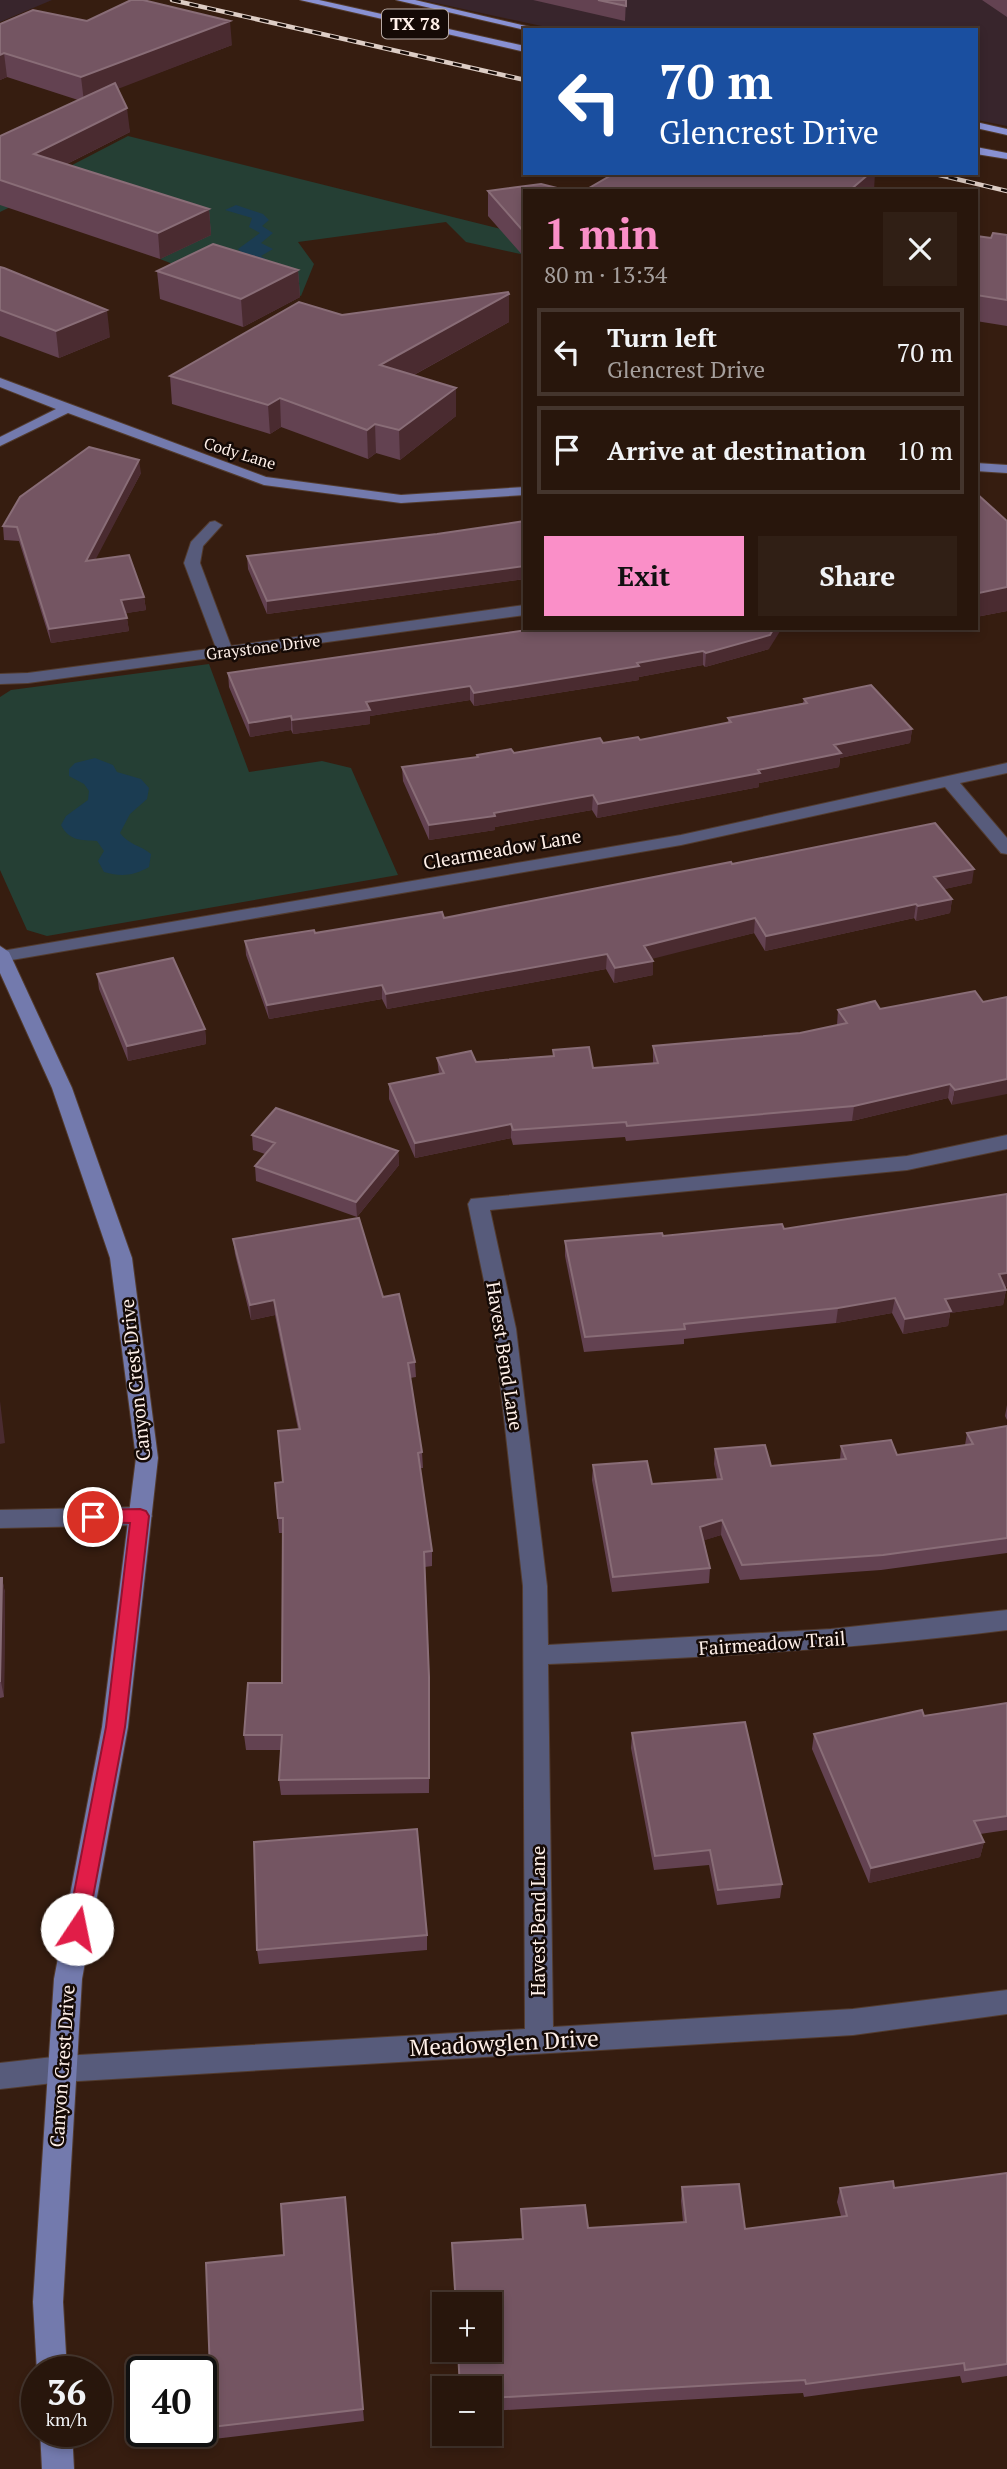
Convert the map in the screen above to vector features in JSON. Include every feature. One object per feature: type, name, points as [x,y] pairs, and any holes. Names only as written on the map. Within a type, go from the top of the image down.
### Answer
[{"type":"main road","name":"TX 78","points":[[305,0],[523,49]]},
{"type":"main road","name":"TX 78","points":[[401,0],[529,28]]},
{"type":"main road","points":[[978,125],[1007,132]]},
{"type":"main road","points":[[978,149],[1007,156]]},
{"type":"street","name":"Cody Lane","points":[[0,382],[264,481],[401,499],[523,491]]},
{"type":"street","points":[[0,442],[68,408]]},
{"type":"street","points":[[978,467],[1007,468]]},
{"type":"street","points":[[215,525],[196,545],[192,563],[225,652]]},
{"type":"street","name":"Graystone Drive","points":[[0,678],[27,678],[523,610]]},
{"type":"street","name":"Clearmeadow Lane","points":[[1,955],[681,840],[1007,768]]},
{"type":"street","points":[[947,780],[1007,849]]},
{"type":"street","name":"Canyon Crest Drive","points":[[1,955],[62,1088],[121,1258],[147,1458],[115,1727],[68,1979],[48,2302],[51,2356]]},
{"type":"street","name":"Havest Bend Lane","points":[[539,2041],[535,1586],[506,1341],[478,1204],[908,1163],[1007,1142]]},
{"type":"street","points":[[0,1519],[140,1516]]},
{"type":"street","name":"Fairmeadow Trail","points":[[536,1656],[746,1646],[948,1629],[1007,1620]]},
{"type":"street","name":"Meadowglen Drive","points":[[0,2076],[62,2068],[853,2022],[1007,2002]]},
{"type":"street","points":[[57,2447],[58,2469]]},
{"type":"shaded area","points":[[0,0],[52,0],[0,22]]},
{"type":"shaded area","points":[[422,0],[1007,0],[1007,126],[978,120],[978,28],[551,28]]},
{"type":"green space","points":[[128,136],[523,235],[523,255],[466,242],[446,222],[298,242],[314,264],[301,296],[216,269],[201,275],[160,259],[210,235],[55,185],[0,212],[0,183],[24,190]]},
{"type":"green space","points":[[209,664],[249,772],[322,761],[351,768],[398,875],[47,936],[27,930],[0,870],[0,697],[11,690]]},
{"type":"water","points":[[236,205],[263,214],[269,220],[262,226],[273,233],[261,243],[273,249],[261,256],[270,262],[243,254],[238,249],[260,233],[249,227],[252,218],[225,210]]},
{"type":"water","points":[[95,758],[113,765],[117,772],[141,779],[149,788],[147,799],[130,814],[120,833],[151,854],[149,867],[138,872],[116,875],[104,872],[98,861],[104,851],[97,841],[72,837],[61,825],[66,816],[88,800],[89,791],[84,784],[69,776],[69,769],[75,763]]},
{"type":"building","points":[[131,0],[143,0],[230,21],[81,77],[4,53],[0,55],[0,24],[33,10],[87,21]]},
{"type":"building","points":[[598,0],[626,0],[626,6]]},
{"type":"building","points":[[115,83],[127,108],[34,154],[209,209],[158,233],[0,180],[0,136]]},
{"type":"building","points":[[612,175],[868,175],[851,189],[587,189]]},
{"type":"building","points":[[541,184],[561,189],[523,189],[523,231],[488,191]]},
{"type":"building","points":[[993,233],[1007,235],[1007,300],[978,295],[978,236],[991,238]]},
{"type":"building","points":[[213,244],[298,270],[241,299],[157,271]]},
{"type":"building","points":[[0,267],[107,310],[56,331],[0,310]]},
{"type":"building","points":[[508,292],[509,294],[380,365],[456,388],[399,430],[375,424],[367,430],[280,398],[268,405],[170,376],[299,302],[342,315]]},
{"type":"building","points":[[89,447],[139,460],[86,561],[129,555],[144,597],[121,600],[127,618],[49,629],[17,527],[3,526],[20,497]]},
{"type":"building","points":[[978,495],[1007,521],[1007,587],[979,593]]},
{"type":"building","points":[[523,521],[523,566],[267,601],[247,556]]},
{"type":"building","points":[[527,630],[773,630],[770,635],[706,653],[703,651],[637,663],[639,666],[474,693],[470,686],[366,702],[370,710],[292,720],[291,716],[249,723],[228,673]]},
{"type":"building","points":[[871,685],[912,729],[834,745],[841,753],[758,770],[760,773],[598,804],[593,795],[494,813],[495,816],[429,825],[402,767],[478,757],[477,755],[511,749],[514,753],[600,738],[603,743],[638,737],[640,740],[731,722],[728,718],[807,703],[804,699]]},
{"type":"building","points":[[935,823],[974,869],[934,877],[952,899],[918,906],[916,904],[766,936],[755,918],[644,946],[653,961],[615,968],[607,954],[386,994],[382,985],[267,1005],[245,941],[314,930],[315,933],[442,912],[444,918]]},
{"type":"building","points":[[173,958],[205,1029],[127,1046],[97,974]]},
{"type":"building","points":[[975,991],[983,1002],[1007,997],[1007,1079],[955,1090],[950,1084],[854,1106],[627,1126],[626,1122],[513,1130],[511,1124],[415,1143],[389,1084],[444,1073],[437,1058],[471,1051],[476,1062],[554,1056],[553,1050],[589,1047],[593,1068],[658,1063],[653,1046],[800,1033],[847,1023],[838,1010],[875,1001],[880,1009]]},
{"type":"building","points":[[276,1108],[398,1151],[356,1202],[255,1166],[275,1143],[252,1135]]},
{"type":"building","points":[[1007,1194],[1007,1273],[999,1274],[1006,1290],[945,1299],[951,1311],[905,1319],[895,1298],[838,1308],[684,1324],[685,1329],[585,1337],[565,1241],[662,1233],[663,1236],[782,1224],[784,1229]]},
{"type":"building","points":[[359,1218],[383,1297],[399,1294],[415,1362],[408,1363],[422,1452],[418,1453],[432,1551],[424,1552],[429,1677],[429,1778],[279,1780],[282,1735],[244,1735],[248,1683],[282,1683],[283,1518],[278,1518],[275,1483],[283,1482],[278,1431],[300,1429],[274,1300],[250,1305],[233,1239]]},
{"type":"building","points":[[1007,1426],[1007,1538],[883,1555],[742,1565],[722,1520],[700,1527],[710,1568],[613,1577],[593,1465],[647,1461],[652,1484],[722,1479],[715,1449],[765,1445],[771,1466],[846,1459],[841,1446],[891,1440],[897,1455],[973,1444],[967,1433]]},
{"type":"building","points":[[0,1578],[2,1578],[0,1682]]},
{"type":"building","points":[[1007,1703],[1007,1816],[974,1821],[984,1842],[871,1868],[814,1734],[922,1710],[924,1716]]},
{"type":"building","points":[[745,1722],[782,1884],[718,1890],[710,1850],[655,1856],[632,1733]]},
{"type":"building","points":[[417,1829],[427,1935],[257,1950],[254,1842]]},
{"type":"building","points":[[1007,2173],[1007,2364],[965,2370],[964,2363],[806,2384],[805,2380],[502,2397],[502,2376],[459,2376],[459,2362],[502,2362],[502,2292],[455,2292],[452,2243],[523,2239],[521,2209],[585,2205],[588,2228],[686,2222],[682,2187],[739,2184],[745,2229],[847,2216],[840,2188],[893,2181],[894,2188]]},
{"type":"building","points":[[345,2197],[363,2409],[217,2426],[217,2356],[209,2356],[206,2263],[284,2255],[281,2204]]},
{"type":"railway","points":[[172,0],[523,80]]},
{"type":"railway","points":[[939,175],[1007,191]]},
{"type":"route","points":[[77,1929],[115,1727],[140,1516],[93,1517]]}]
